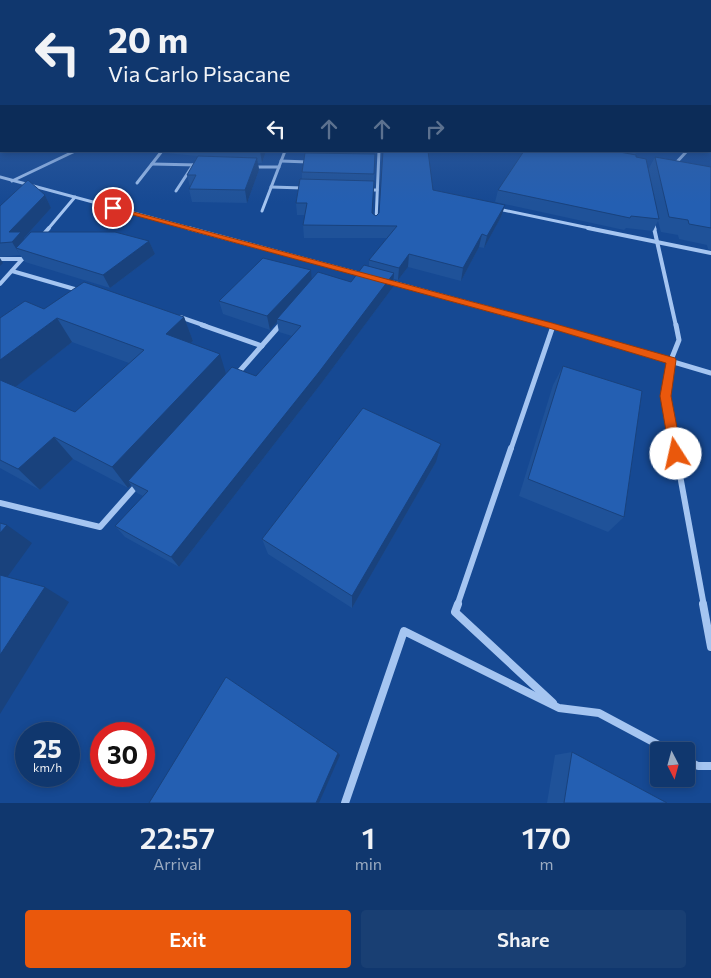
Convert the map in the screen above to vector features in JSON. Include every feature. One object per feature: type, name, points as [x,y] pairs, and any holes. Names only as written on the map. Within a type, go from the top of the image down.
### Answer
[{"type":"street","points":[[12,181],[73,152]]},
{"type":"street","points":[[137,183],[161,152]]},
{"type":"street","points":[[262,211],[285,152]]},
{"type":"street","points":[[376,225],[380,152]]},
{"type":"street","points":[[668,170],[686,152]]},
{"type":"street","points":[[281,161],[310,162]]},
{"type":"street","points":[[369,163],[379,163]]},
{"type":"street","points":[[152,164],[202,165]]},
{"type":"street","points":[[176,191],[193,165]]},
{"type":"street","points":[[250,167],[279,167]]},
{"type":"street","points":[[0,177],[371,277]]},
{"type":"street","points":[[271,187],[310,188]]},
{"type":"street","points":[[358,189],[377,190]]},
{"type":"street","points":[[40,238],[75,197]]},
{"type":"street","points":[[495,208],[711,253]]},
{"type":"street","points":[[652,213],[679,340],[671,360],[666,396],[711,646]]},
{"type":"street","points":[[0,284],[28,252]]},
{"type":"street","points":[[0,259],[22,259]]},
{"type":"street","points":[[12,271],[73,290],[83,291]]},
{"type":"street","points":[[381,280],[552,326],[711,373]]},
{"type":"street","points":[[178,316],[262,346]]},
{"type":"street","points":[[230,382],[289,316]]},
{"type":"street","points":[[552,326],[455,612],[559,708]]},
{"type":"street","points":[[0,503],[100,527],[145,476]]},
{"type":"street","points":[[345,803],[404,630],[559,708],[599,713],[653,742]]},
{"type":"street","points":[[695,764],[711,766]]},
{"type":"building","points":[[383,152],[428,152],[433,190],[505,205],[487,236],[482,234],[463,268],[409,254],[399,268],[369,260],[397,226],[303,225],[307,203],[296,203],[300,179],[374,181],[372,213],[376,216],[379,213]]},
{"type":"building","points":[[523,152],[620,152],[646,159],[659,219],[631,216],[630,218],[498,190]]},
{"type":"building","points":[[305,153],[375,154],[374,174],[302,172]]},
{"type":"building","points":[[198,156],[257,158],[245,190],[189,189],[196,175],[187,175]]},
{"type":"building","points":[[655,157],[711,167],[711,228],[689,224],[688,220],[669,217]]},
{"type":"building","points":[[28,180],[45,195],[9,232],[21,232],[12,242],[0,243],[0,206]]},
{"type":"building","points":[[31,232],[115,232],[149,241],[103,275],[16,248]]},
{"type":"building","points":[[263,258],[311,270],[267,316],[219,301]]},
{"type":"building","points":[[364,265],[394,273],[319,372],[171,557],[115,526],[148,491],[128,481],[232,367],[256,376],[301,326],[277,319],[318,272],[351,282]]},
{"type":"building","points":[[84,282],[184,317],[166,334],[220,354],[112,467],[54,437],[18,469],[0,460],[0,380],[75,412],[144,350],[57,318],[0,360],[0,318],[25,301],[44,309]]},
{"type":"building","points":[[563,366],[642,391],[624,517],[528,479]]},
{"type":"building","points":[[363,408],[441,444],[352,596],[262,539]]},
{"type":"building","points":[[0,523],[7,525],[0,533]]},
{"type":"building","points":[[0,575],[45,587],[0,655]]},
{"type":"building","points":[[226,677],[338,753],[316,803],[149,803]]},
{"type":"building","points":[[572,752],[667,803],[564,803]]},
{"type":"route","points":[[113,208],[552,326],[671,360],[666,396],[676,454]]}]
